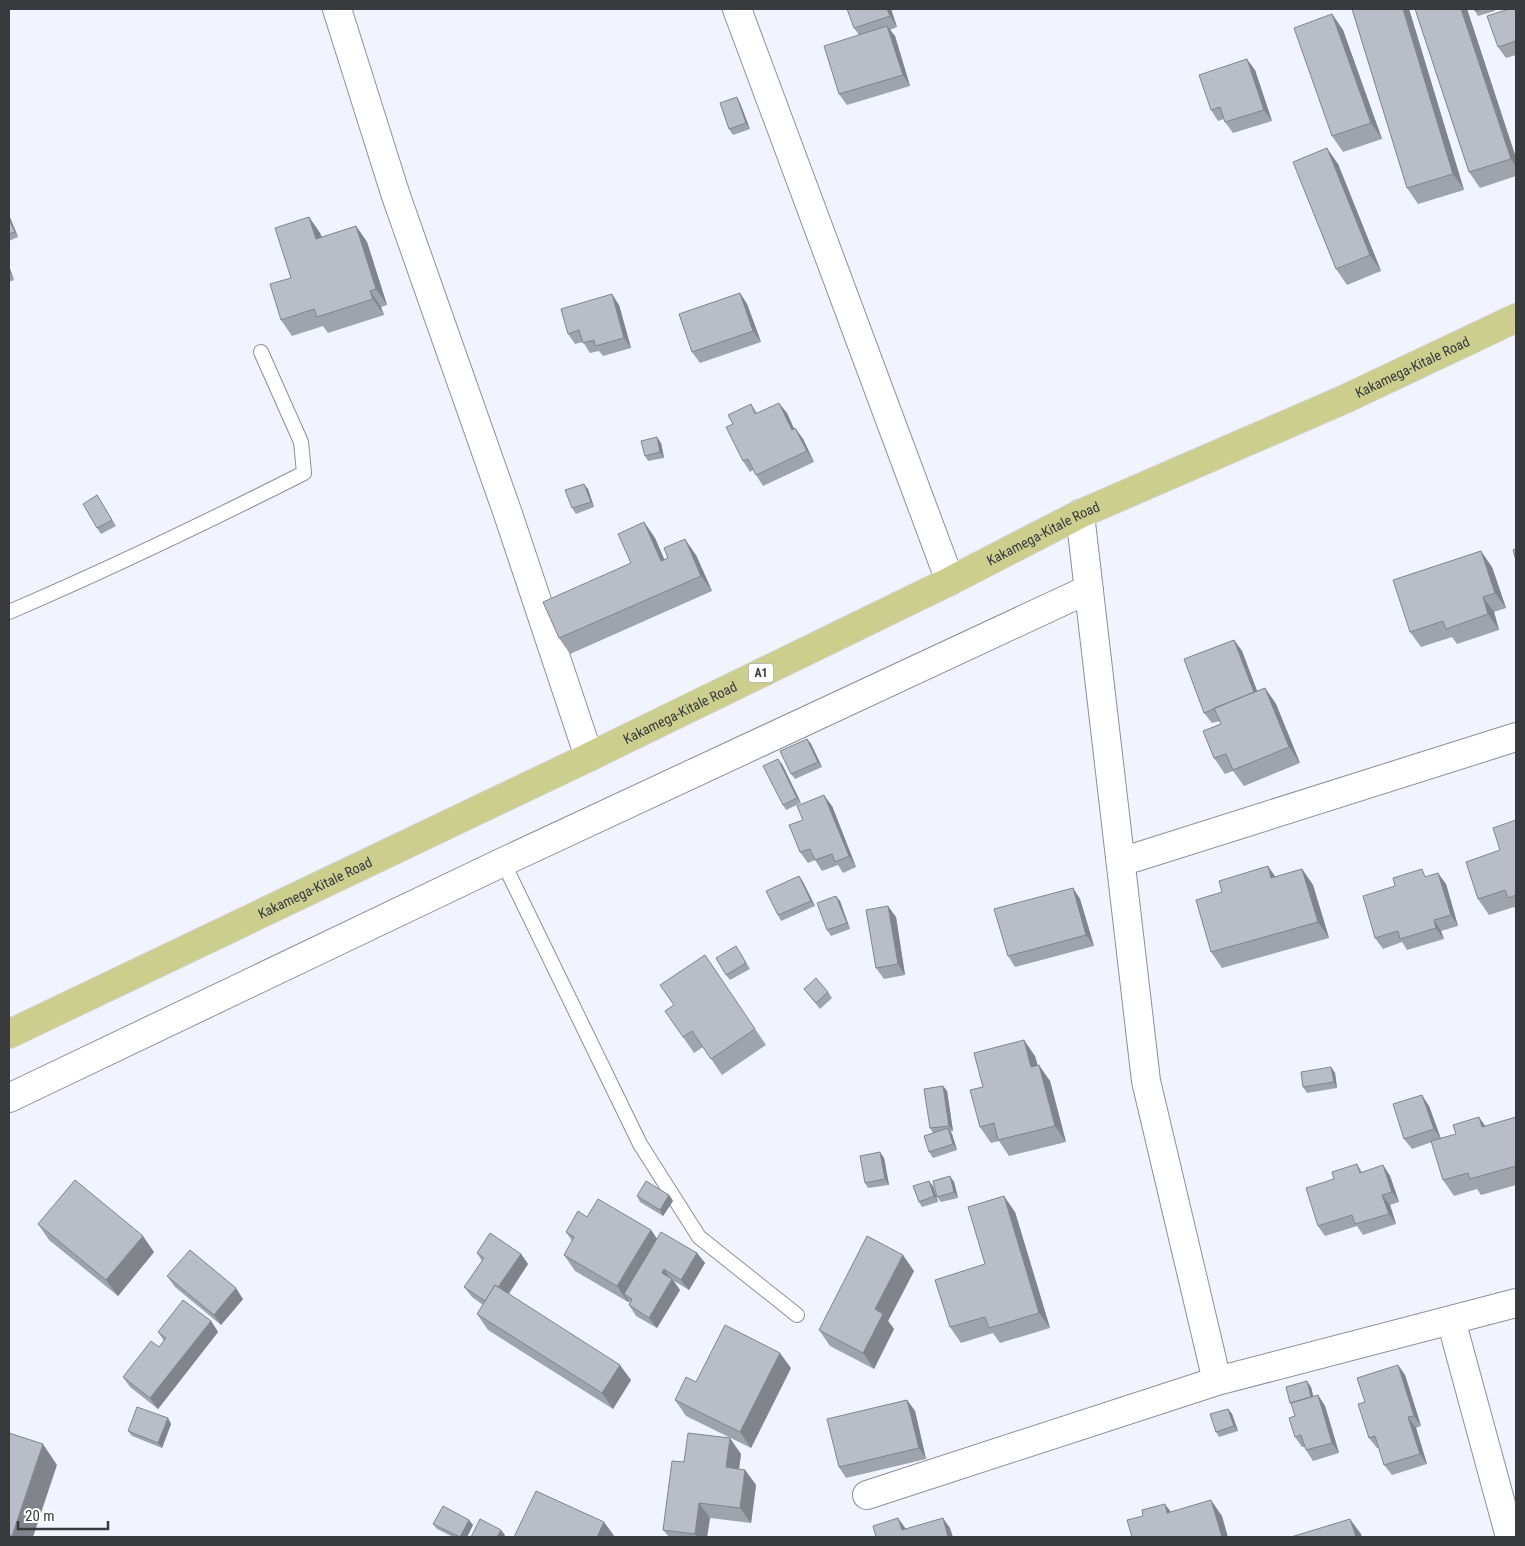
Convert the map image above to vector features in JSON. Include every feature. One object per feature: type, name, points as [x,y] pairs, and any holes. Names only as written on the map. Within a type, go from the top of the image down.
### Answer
[{"type":"highway","name":"Kakamega-Kitale Road","points":[[9,1034],[589,758],[950,581],[1080,514],[1345,399],[1516,318]]},
{"type":"street","points":[[337,9],[396,196],[508,514],[589,758]]},
{"type":"street","points":[[737,9],[950,581]]},
{"type":"street","points":[[1080,514],[1146,1081],[1217,1381]]},
{"type":"street","points":[[9,1098],[503,862],[1089,589]]},
{"type":"street","points":[[1121,862],[1516,737]]},
{"type":"street","points":[[867,1496],[1217,1381],[1516,1303]]},
{"type":"street","points":[[1451,1320],[1510,1537]]},
{"type":"lane","points":[[9,612],[83,580],[213,519],[304,473],[301,442],[261,352]]},
{"type":"lane","points":[[503,862],[640,1144],[699,1237],[797,1315]]},
{"type":"building","points":[[847,9],[887,9],[890,16],[854,28]]},
{"type":"building","points":[[1352,9],[1403,9],[1453,174],[1407,188]]},
{"type":"building","points":[[1415,9],[1461,9],[1511,159],[1469,172]]},
{"type":"building","points":[[1509,9],[1516,9],[1516,41],[1498,47],[1487,16]]},
{"type":"building","points":[[1332,14],[1371,123],[1332,136],[1294,28]]},
{"type":"building","points":[[887,26],[903,75],[839,94],[824,46]]},
{"type":"building","points":[[1247,59],[1264,110],[1225,122],[1220,107],[1211,110],[1199,75]]},
{"type":"building","points":[[737,97],[746,123],[729,129],[720,103]]},
{"type":"building","points":[[1327,148],[1370,255],[1336,269],[1293,162]]},
{"type":"building","points":[[309,217],[316,239],[356,226],[376,289],[370,291],[373,299],[317,317],[314,309],[281,320],[270,284],[291,278],[275,228]]},
{"type":"building","points":[[9,219],[15,232],[9,234]]},
{"type":"building","points":[[740,293],[753,331],[692,352],[679,314]]},
{"type":"building","points":[[612,294],[624,338],[595,346],[594,340],[583,343],[579,330],[568,334],[561,309]]},
{"type":"building","points":[[779,403],[792,430],[795,428],[807,451],[756,475],[748,459],[743,461],[726,427],[733,424],[728,415],[751,404],[755,414]]},
{"type":"building","points":[[657,437],[660,452],[645,456],[641,441]]},
{"type":"building","points":[[584,484],[591,502],[572,508],[565,490]]},
{"type":"building","points":[[97,495],[112,520],[97,528],[83,504]]},
{"type":"building","points":[[644,522],[661,561],[668,558],[664,548],[685,539],[701,576],[559,638],[543,602],[631,563],[618,534]]},
{"type":"building","points":[[1516,549],[1516,560],[1513,550]]},
{"type":"building","points":[[1481,551],[1495,593],[1483,597],[1488,614],[1446,629],[1443,621],[1410,632],[1393,580]]},
{"type":"building","points":[[1234,640],[1254,692],[1204,713],[1184,659]]},
{"type":"building","points":[[1265,688],[1289,747],[1233,770],[1226,754],[1214,758],[1203,731],[1221,724],[1214,708]]},
{"type":"building","points":[[807,739],[818,762],[791,774],[780,751]]},
{"type":"building","points":[[778,759],[797,798],[783,805],[763,766]]},
{"type":"building","points":[[824,795],[849,856],[835,862],[832,854],[815,860],[810,849],[800,852],[789,825],[803,820],[797,806]]},
{"type":"building","points":[[1516,820],[1516,895],[1508,898],[1505,890],[1478,899],[1466,862],[1500,850],[1493,828]]},
{"type":"building","points":[[1268,866],[1271,878],[1302,869],[1318,922],[1211,952],[1196,900],[1222,892],[1219,881]]},
{"type":"building","points":[[1422,869],[1425,877],[1438,873],[1451,915],[1434,920],[1436,928],[1400,939],[1398,931],[1375,938],[1363,896],[1395,886],[1393,878]]},
{"type":"building","points":[[799,876],[811,901],[778,915],[766,891]]},
{"type":"building","points":[[1073,888],[1086,935],[1008,956],[994,909]]},
{"type":"building","points":[[836,896],[847,923],[827,930],[817,903]]},
{"type":"building","points":[[888,906],[898,964],[876,968],[866,910]]},
{"type":"building","points":[[736,946],[746,963],[726,975],[716,958]]},
{"type":"building","points":[[705,955],[755,1029],[711,1059],[692,1031],[683,1037],[665,1011],[674,1005],[660,985]]},
{"type":"building","points":[[816,978],[828,992],[816,1003],[804,989]]},
{"type":"building","points":[[1024,1040],[1031,1067],[1039,1065],[1055,1126],[998,1140],[994,1123],[980,1127],[970,1090],[983,1087],[974,1053]]},
{"type":"building","points":[[1331,1067],[1334,1082],[1303,1087],[1301,1072]]},
{"type":"building","points":[[943,1086],[949,1126],[930,1128],[924,1089]]},
{"type":"building","points":[[1422,1095],[1434,1129],[1404,1139],[1393,1104]]},
{"type":"building","points":[[1479,1117],[1482,1127],[1516,1117],[1516,1166],[1470,1179],[1468,1173],[1443,1180],[1431,1141],[1456,1134],[1453,1125]]},
{"type":"building","points":[[948,1128],[953,1144],[929,1152],[924,1136]]},
{"type":"building","points":[[880,1152],[885,1179],[865,1183],[860,1156]]},
{"type":"building","points":[[1357,1164],[1360,1173],[1383,1165],[1392,1192],[1382,1195],[1389,1214],[1355,1224],[1352,1215],[1318,1226],[1306,1188],[1334,1179],[1332,1172]]},
{"type":"building","points":[[950,1176],[954,1192],[937,1197],[933,1181]]},
{"type":"building","points":[[75,1180],[143,1236],[106,1280],[38,1224]]},
{"type":"building","points":[[646,1181],[669,1195],[660,1210],[637,1196]]},
{"type":"building","points":[[929,1181],[934,1196],[919,1202],[913,1186]]},
{"type":"building","points":[[1004,1196],[1039,1313],[989,1328],[985,1317],[950,1327],[935,1280],[985,1264],[968,1207]]},
{"type":"building","points":[[598,1199],[651,1230],[617,1286],[564,1255],[574,1237],[566,1232],[578,1211],[587,1217]]},
{"type":"building","points":[[661,1232],[697,1253],[681,1280],[664,1269],[662,1273],[672,1279],[649,1318],[629,1305],[632,1299],[624,1294]]},
{"type":"building","points":[[490,1233],[521,1254],[498,1287],[495,1285],[485,1301],[464,1287],[484,1258],[477,1253]]},
{"type":"building","points":[[867,1236],[903,1255],[875,1309],[883,1314],[863,1353],[819,1330]]},
{"type":"building","points":[[190,1250],[236,1288],[214,1315],[167,1276]]},
{"type":"building","points":[[495,1285],[620,1365],[602,1393],[477,1314]]},
{"type":"building","points":[[183,1300],[211,1321],[150,1398],[123,1377],[151,1341],[159,1347],[166,1338],[158,1332]]},
{"type":"building","points":[[725,1325],[780,1353],[740,1432],[675,1400],[686,1377],[696,1382]]},
{"type":"building","points":[[1398,1365],[1414,1416],[1408,1417],[1420,1454],[1384,1465],[1375,1436],[1369,1438],[1358,1404],[1365,1402],[1357,1378]]},
{"type":"building","points":[[1307,1381],[1311,1397],[1290,1403],[1286,1387]]},
{"type":"building","points":[[1318,1395],[1332,1443],[1306,1450],[1301,1435],[1295,1437],[1289,1418],[1295,1416],[1291,1403]]},
{"type":"building","points":[[907,1400],[919,1448],[839,1467],[827,1419]]},
{"type":"building","points":[[137,1407],[168,1418],[158,1443],[128,1431]]},
{"type":"building","points":[[1228,1409],[1234,1426],[1216,1432],[1210,1414]]},
{"type":"building","points":[[9,1433],[43,1444],[12,1536],[9,1535]]},
{"type":"building","points":[[688,1433],[730,1438],[726,1467],[745,1470],[740,1508],[699,1503],[695,1534],[663,1530],[672,1461],[684,1462]]},
{"type":"building","points":[[536,1491],[604,1522],[597,1537],[514,1537]]},
{"type":"building","points":[[1211,1500],[1222,1537],[1132,1537],[1127,1520],[1143,1516],[1142,1510],[1165,1504],[1167,1513]]},
{"type":"building","points":[[443,1506],[469,1520],[460,1537],[433,1524]]},
{"type":"building","points":[[898,1518],[902,1530],[943,1518],[948,1537],[876,1537],[873,1526]]},
{"type":"building","points":[[480,1519],[501,1530],[497,1537],[471,1537]]},
{"type":"building","points":[[1350,1519],[1356,1537],[1291,1537]]}]
